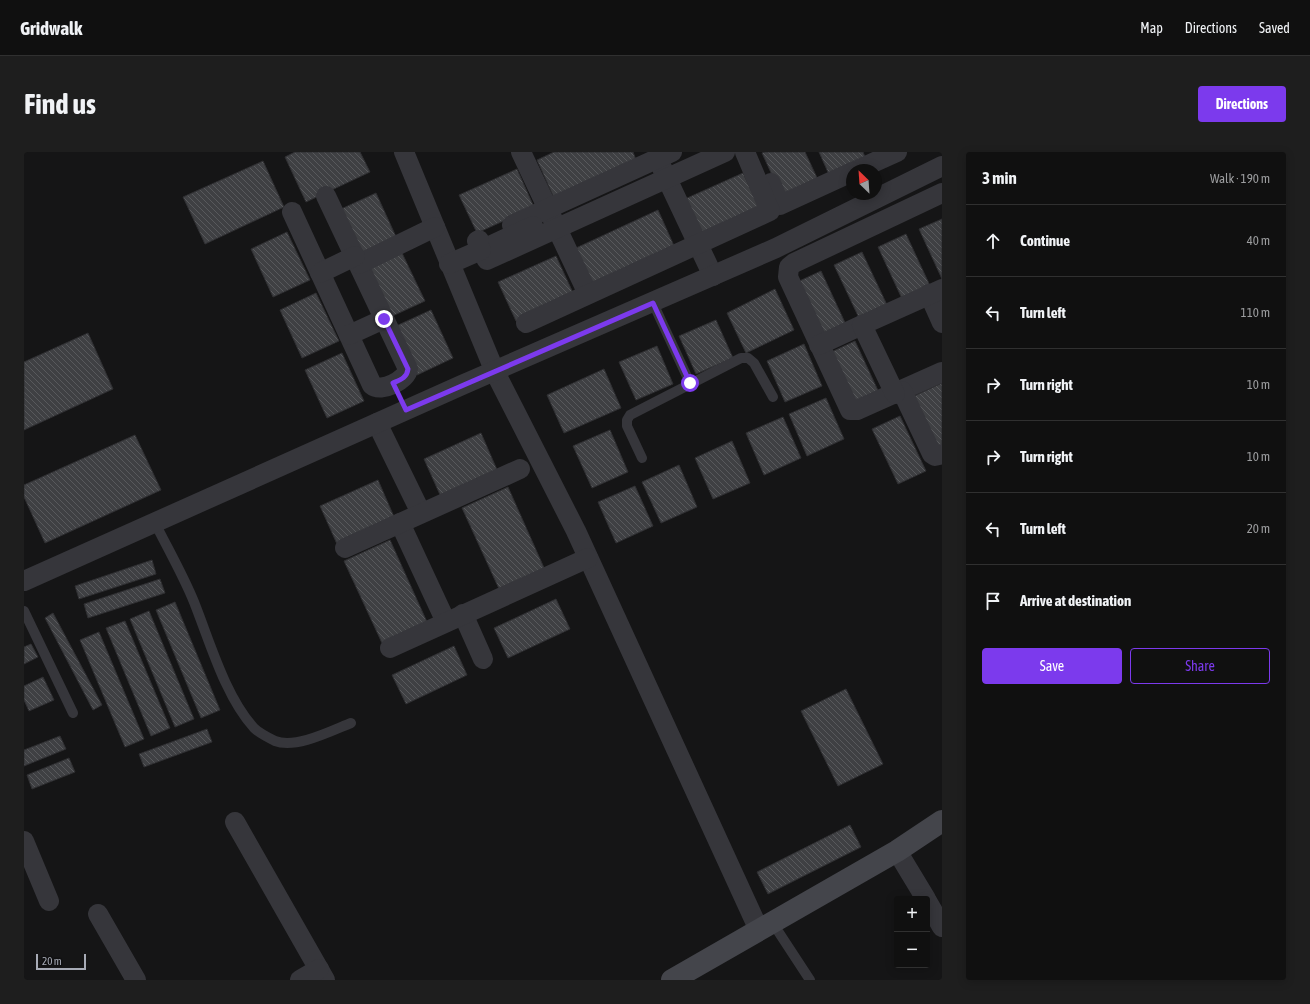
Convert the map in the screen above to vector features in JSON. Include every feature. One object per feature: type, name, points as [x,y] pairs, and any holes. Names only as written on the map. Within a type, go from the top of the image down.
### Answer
[{"type":"street","points":[[404,152],[449,264],[495,372],[588,558],[766,926]]},
{"type":"street","points":[[521,152],[588,294]]},
{"type":"street","points":[[713,276],[667,179],[661,154],[477,241],[487,260],[667,179],[725,152]]},
{"type":"street","points":[[526,323],[698,245],[770,210],[745,152]]},
{"type":"street","points":[[758,152],[780,205],[846,175]]},
{"type":"street","points":[[869,164],[890,154],[902,186]]},
{"type":"street","points":[[24,581],[406,410],[776,248],[942,166]]},
{"type":"street","points":[[942,193],[794,263],[790,267],[788,277],[850,410],[857,410],[899,393],[942,372]]},
{"type":"street","points":[[292,212],[372,385],[376,388],[380,388],[404,378],[408,374],[408,369],[326,196]]},
{"type":"street","points":[[449,264],[533,226]]},
{"type":"street","points":[[320,273],[357,260],[435,227]]},
{"type":"street","points":[[819,345],[936,292],[942,323]]},
{"type":"street","points":[[349,335],[384,319]]},
{"type":"street","points":[[862,325],[932,454],[936,456],[942,454]]},
{"type":"street","points":[[393,383],[406,410]]},
{"type":"street","points":[[377,423],[421,514]]},
{"type":"street","points":[[345,548],[520,469]]},
{"type":"street","points":[[400,523],[454,618],[483,659]]},
{"type":"street","points":[[390,648],[588,558]]},
{"type":"street","points":[[672,980],[897,851],[942,821]]},
{"type":"street","points":[[235,822],[322,975],[300,980]]},
{"type":"street","points":[[24,841],[49,901]]},
{"type":"street","points":[[897,851],[924,896]]},
{"type":"street","points":[[930,907],[942,927]]},
{"type":"street","points":[[98,914],[136,980]]},
{"type":"lane","points":[[653,303],[690,383]]},
{"type":"lane","points":[[642,458],[627,426],[627,420],[635,411],[741,358],[748,358],[754,362],[773,396]]},
{"type":"lane","points":[[155,522],[194,602],[210,647],[235,700],[255,729],[276,741],[295,742],[316,737],[351,723]]},
{"type":"lane","points":[[24,611],[73,713]]},
{"type":"lane","points":[[766,926],[810,980]]},
{"type":"building","points":[[295,152],[360,152],[370,172],[306,202],[285,157]]},
{"type":"building","points":[[554,152],[633,152],[636,160],[554,198],[537,160]]},
{"type":"building","points":[[805,152],[819,182],[783,199],[762,153]]},
{"type":"building","points":[[819,152],[863,152],[867,162],[863,164],[846,164],[846,172],[831,179]]},
{"type":"building","points":[[263,161],[284,207],[205,244],[183,197]]},
{"type":"building","points":[[517,169],[534,207],[477,233],[459,195]]},
{"type":"building","points":[[743,173],[761,211],[703,237],[685,199]]},
{"type":"building","points":[[376,193],[398,241],[361,258],[339,210]]},
{"type":"building","points":[[658,210],[675,248],[593,286],[576,248]]},
{"type":"building","points":[[942,219],[942,279],[919,229]]},
{"type":"building","points":[[287,232],[310,280],[273,297],[251,249]]},
{"type":"building","points":[[906,234],[932,290],[904,303],[878,247]]},
{"type":"building","points":[[862,252],[888,307],[860,320],[834,265]]},
{"type":"building","points":[[402,253],[425,301],[388,318],[366,270]]},
{"type":"building","points":[[556,256],[574,295],[516,321],[498,282]]},
{"type":"building","points":[[821,271],[847,327],[819,339],[793,284]]},
{"type":"building","points":[[775,289],[794,330],[746,353],[727,313]]},
{"type":"building","points":[[316,293],[339,341],[302,358],[280,310]]},
{"type":"building","points":[[431,310],[453,358],[417,375],[394,327]]},
{"type":"building","points":[[716,320],[733,358],[696,374],[679,336]]},
{"type":"building","points":[[88,333],[113,389],[24,430],[24,362]]},
{"type":"building","points":[[855,341],[881,397],[853,410],[827,354]]},
{"type":"building","points":[[804,344],[822,386],[785,402],[767,361]]},
{"type":"building","points":[[657,346],[673,384],[636,400],[619,362]]},
{"type":"building","points":[[342,353],[364,401],[327,418],[305,370]]},
{"type":"building","points":[[604,369],[621,408],[564,433],[547,395]]},
{"type":"building","points":[[942,383],[942,450],[938,452],[912,397]]},
{"type":"building","points":[[826,398],[844,439],[807,456],[789,414]]},
{"type":"building","points":[[900,416],[926,471],[898,484],[872,429]]},
{"type":"building","points":[[783,417],[801,458],[764,475],[746,433]]},
{"type":"building","points":[[610,430],[628,472],[592,488],[573,446]]},
{"type":"building","points":[[481,433],[498,472],[441,497],[424,459]]},
{"type":"building","points":[[135,435],[161,490],[45,543],[24,497],[24,485]]},
{"type":"building","points":[[732,441],[750,483],[713,499],[695,458]]},
{"type":"building","points":[[679,465],[697,507],[661,523],[642,482]]},
{"type":"building","points":[[378,480],[395,519],[337,544],[320,506]]},
{"type":"building","points":[[635,486],[653,526],[616,543],[598,502]]},
{"type":"building","points":[[508,487],[545,570],[500,591],[462,508]]},
{"type":"building","points":[[390,540],[427,622],[382,643],[344,561]]},
{"type":"building","points":[[152,560],[156,574],[79,599],[75,586]]},
{"type":"building","points":[[160,579],[165,593],[88,618],[84,604]]},
{"type":"building","points":[[556,599],[570,629],[508,658],[494,628]]},
{"type":"building","points":[[175,602],[220,710],[201,718],[156,610]]},
{"type":"building","points":[[149,611],[194,719],[175,727],[130,619]]},
{"type":"building","points":[[53,613],[102,705],[93,710],[45,618]]},
{"type":"building","points":[[125,621],[170,728],[151,736],[106,628]]},
{"type":"building","points":[[99,632],[144,739],[125,747],[80,640]]},
{"type":"building","points":[[31,644],[38,657],[24,664],[24,647]]},
{"type":"building","points":[[454,646],[467,675],[406,704],[392,675]]},
{"type":"building","points":[[43,677],[54,700],[29,711],[24,700],[24,686]]},
{"type":"building","points":[[846,689],[883,764],[838,786],[801,711]]},
{"type":"building","points":[[207,729],[212,742],[144,767],[139,754]]},
{"type":"building","points":[[60,736],[66,749],[24,766],[24,750]]},
{"type":"building","points":[[69,758],[75,772],[32,789],[27,775]]},
{"type":"building","points":[[850,825],[861,847],[768,894],[757,872]]},
{"type":"route","points":[[384,319],[408,369],[408,374],[404,378],[393,383],[406,410],[653,303],[690,383]]}]
